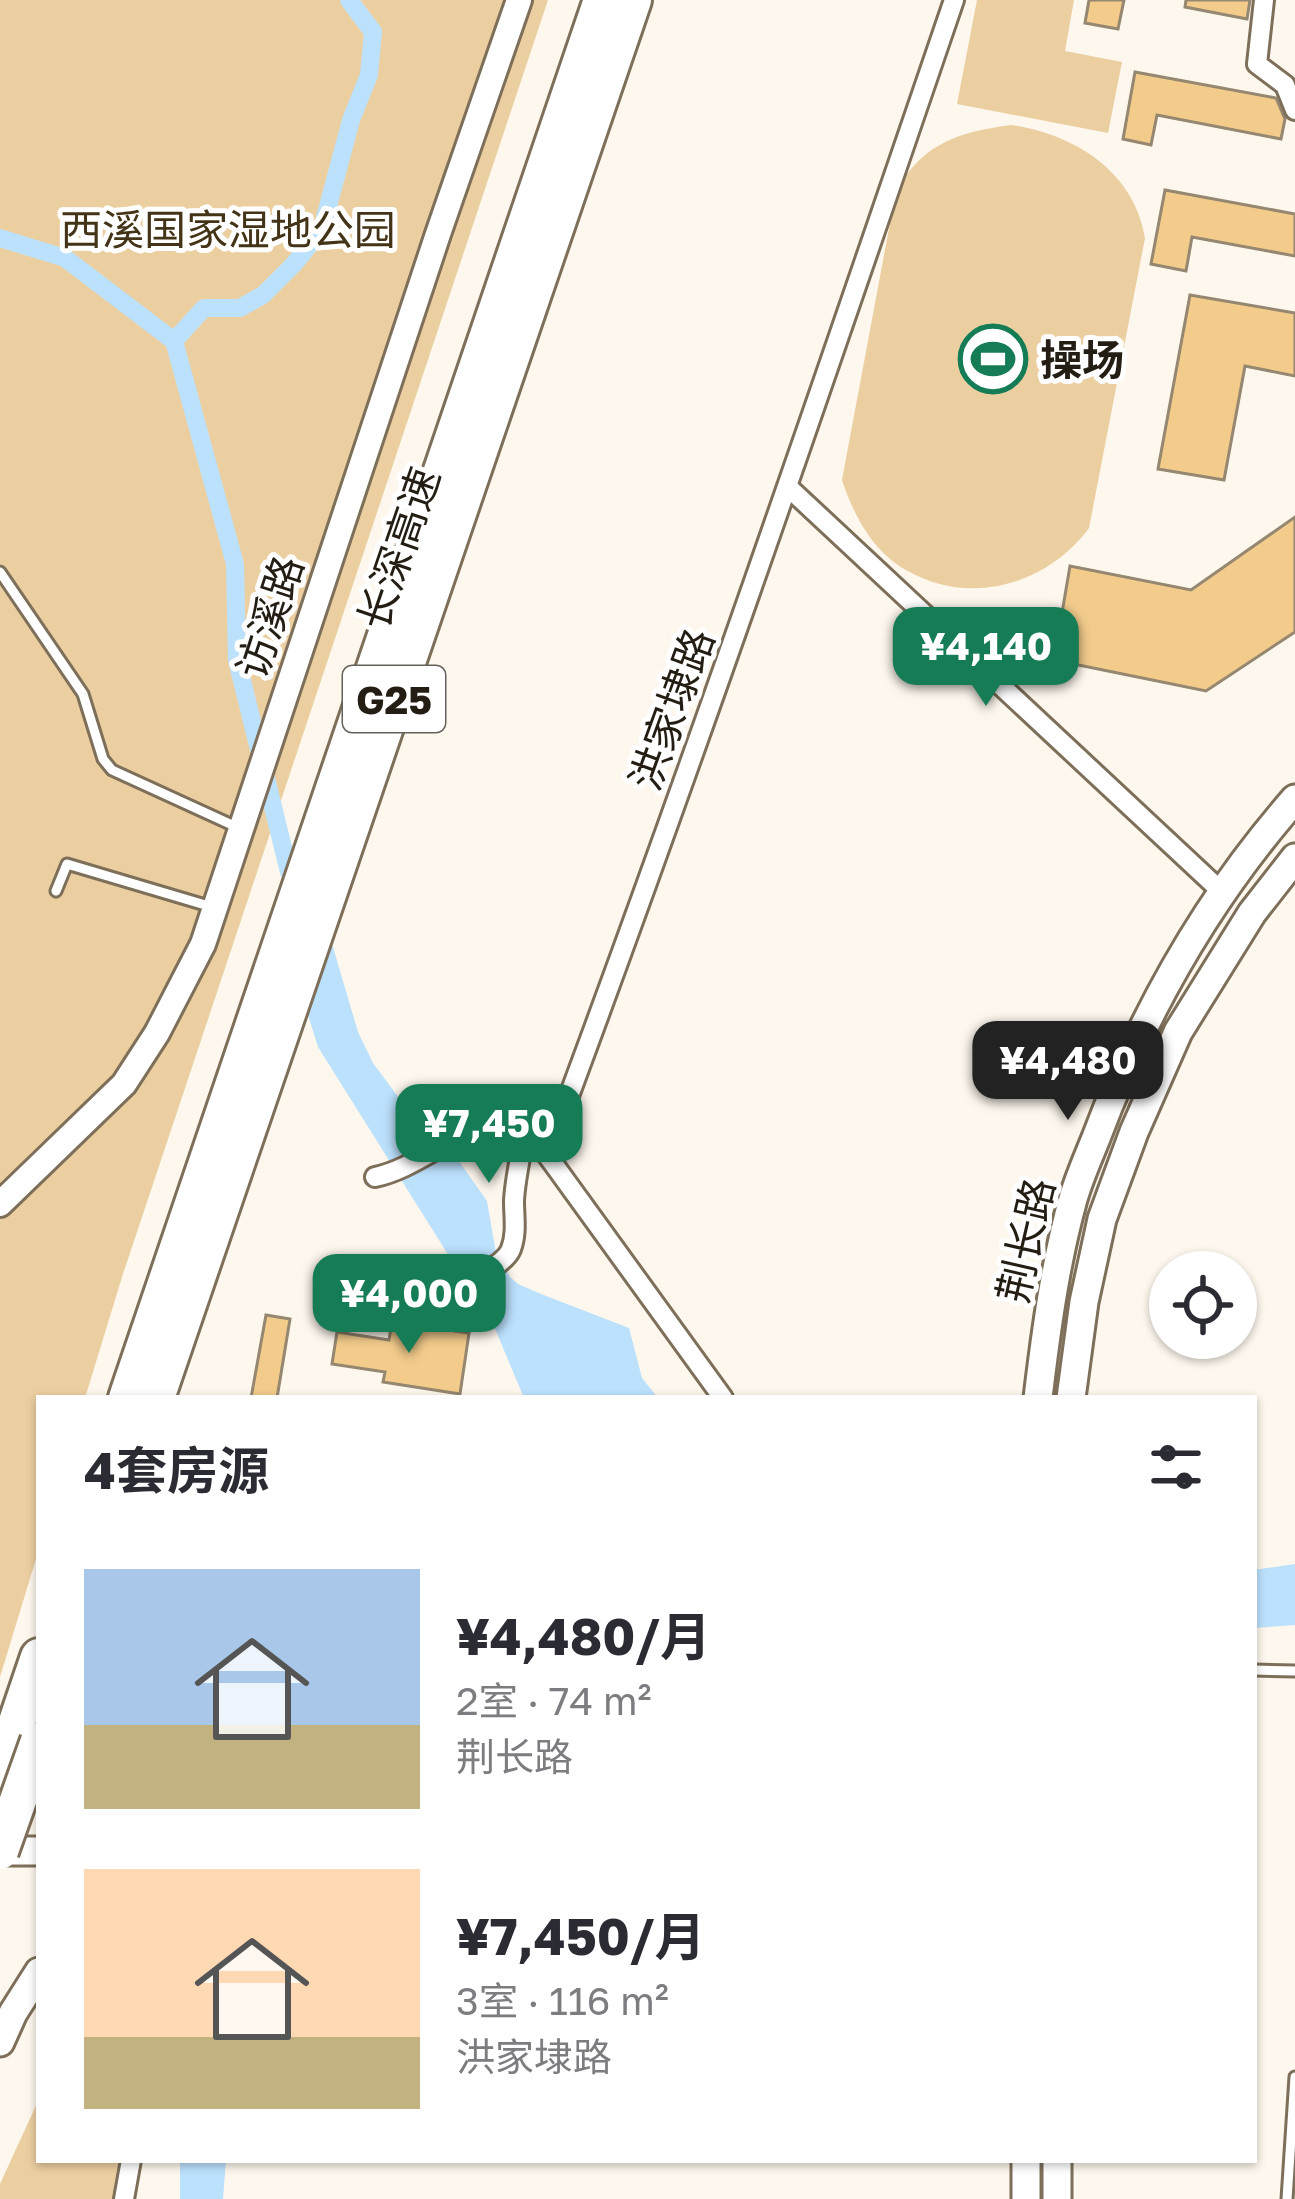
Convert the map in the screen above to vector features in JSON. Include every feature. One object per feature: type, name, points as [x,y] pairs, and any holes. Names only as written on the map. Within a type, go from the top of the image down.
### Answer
[{"type":"highway","name":"长深高速","points":[[128,1395],[602,0]]},
{"type":"highway","name":"长深高速","points":[[157,1395],[633,0]]},
{"type":"highway","points":[[0,1851],[36,1670]]},
{"type":"main road","name":"荆长路","points":[[1038,1395],[1053,1283],[1074,1197],[1120,1076],[1149,1012],[1222,892],[1295,799]]},
{"type":"main road","name":"荆长路","points":[[1071,1395],[1084,1302],[1102,1220],[1134,1132],[1178,1032],[1252,914],[1295,858]]},
{"type":"main road","points":[[0,1824],[36,1822]]},
{"type":"main road","points":[[0,1851],[36,1851]]},
{"type":"main road","points":[[0,2042],[36,1977]]},
{"type":"main road","points":[[1026,2163],[1026,2199]]},
{"type":"main road","points":[[1057,2163],[1057,2199]]},
{"type":"street","name":"访溪路","points":[[0,1204],[124,1084],[157,1033],[202,944],[519,0]]},
{"type":"street","name":"洪家埭路","points":[[548,1155],[788,487],[954,0]]},
{"type":"street","points":[[1264,0],[1257,64],[1285,86],[1295,110]]},
{"type":"street","points":[[788,487],[1222,892]]},
{"type":"street","points":[[383,1175],[459,1136],[505,1128],[524,1134],[548,1155],[721,1395]]},
{"type":"street","points":[[455,1287],[505,1259],[511,1250],[524,1134]]},
{"type":"street","points":[[124,2199],[130,2163]]},
{"type":"lane","points":[[0,572],[83,694],[103,759],[112,770],[241,829]]},
{"type":"lane","points":[[56,891],[67,864],[214,907]]},
{"type":"lane","points":[[1257,1670],[1295,1671]]},
{"type":"lane","points":[[1287,2199],[1295,2077]]},
{"type":"green space","name":"西溪国家湿地公园","points":[[0,0],[548,0],[86,1395],[36,1395],[36,1559],[0,1677]]},
{"type":"green space","points":[[977,0],[1074,0],[1065,51],[1122,62],[1108,133],[957,104]]},
{"type":"green space","name":"操场","points":[[1011,125],[1057,137],[1098,160],[1128,193],[1145,238],[1089,528],[1052,564],[1029,576],[981,588],[955,587],[906,570],[884,553],[858,519],[842,480],[896,191],[918,161],[944,143]]},
{"type":"green space","points":[[36,2106],[36,2163],[141,2163],[130,2199],[0,2199],[0,2184]]},
{"type":"water","points":[[330,937],[358,1032],[373,1063],[408,1110],[435,1127],[487,1201],[496,1253],[510,1277],[629,1328],[642,1378],[656,1395],[523,1395],[496,1331],[318,1047],[307,1012]]},
{"type":"water","points":[[1295,1564],[1295,1625],[1257,1628],[1257,1570]]},
{"type":"water","points":[[180,2163],[226,2163],[223,2199],[180,2199]]},
{"type":"building","points":[[1089,0],[1124,0],[1118,29],[1085,23]]},
{"type":"building","points":[[1186,0],[1250,0],[1247,19],[1185,7]]},
{"type":"building","points":[[1135,72],[1276,98],[1285,119],[1281,139],[1157,115],[1151,145],[1123,139]]},
{"type":"building","points":[[1165,190],[1295,214],[1295,256],[1192,237],[1186,271],[1151,264]]},
{"type":"building","points":[[1190,295],[1295,313],[1295,376],[1245,366],[1224,480],[1158,469]]},
{"type":"building","points":[[1295,517],[1295,632],[1206,691],[1054,660],[1070,566],[1191,590]]},
{"type":"building","points":[[266,1315],[290,1319],[277,1395],[252,1395]]},
{"type":"building","points":[[392,1322],[469,1333],[460,1394],[383,1382],[385,1372],[332,1364],[337,1332],[389,1340]]},
{"type":"waterway","points":[[174,341],[204,308],[240,308],[263,295],[322,229],[351,120],[369,75],[373,32],[349,0]]},
{"type":"waterway","points":[[0,238],[65,258],[174,341],[235,564],[237,660],[289,872]]},
{"type":"place","name":"操场","points":[[993,359]]}]
